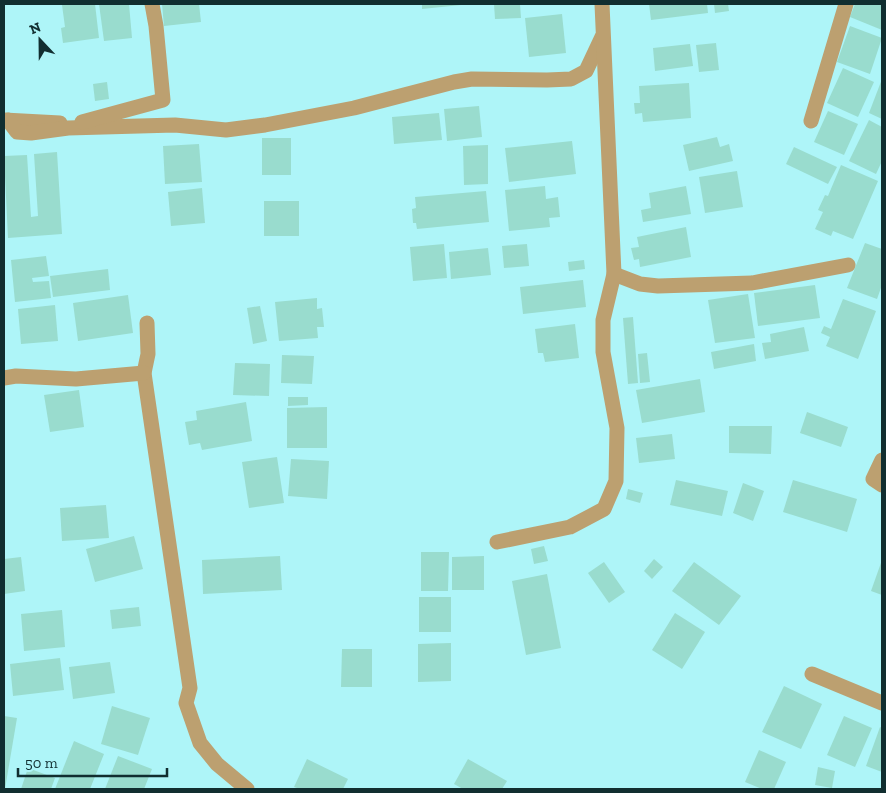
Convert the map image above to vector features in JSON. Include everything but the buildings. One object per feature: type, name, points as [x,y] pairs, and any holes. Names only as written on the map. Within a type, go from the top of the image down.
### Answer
[{"type":"street","points":[[6,120],[76,124],[163,100],[152,4]]},
{"type":"street","points":[[497,542],[570,527],[604,509],[616,481],[617,428],[603,352],[603,320],[614,274],[602,4]]},
{"type":"street","points":[[811,121],[846,4]]},
{"type":"street","points":[[6,120],[17,132],[31,133],[68,128],[175,125],[226,130],[265,125],[354,108],[463,81],[571,79],[586,71],[602,37]]},
{"type":"street","points":[[614,274],[640,284],[658,286],[752,283],[848,265]]},
{"type":"street","points":[[147,323],[148,354],[144,373],[190,688],[186,703],[200,743],[216,764],[247,789]]},
{"type":"street","points":[[4,378],[16,376],[76,379],[144,373]]},
{"type":"street","points":[[882,460],[873,479],[882,485]]},
{"type":"street","points":[[812,674],[882,703]]}]
